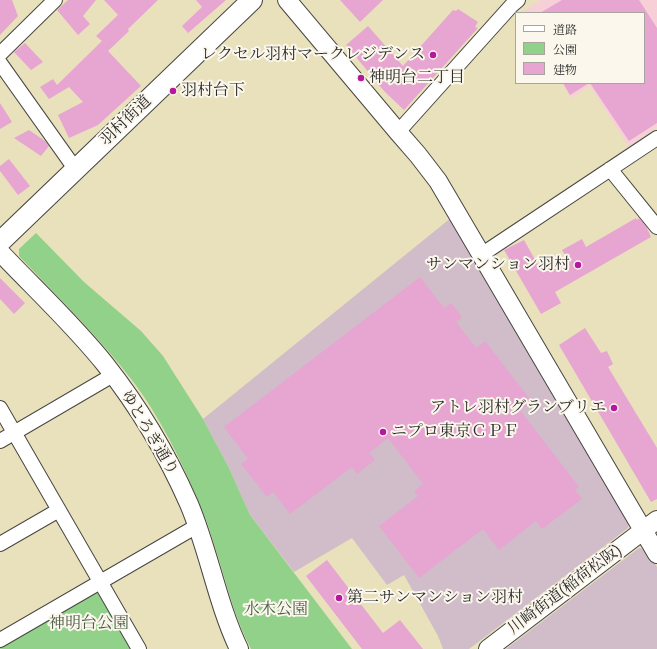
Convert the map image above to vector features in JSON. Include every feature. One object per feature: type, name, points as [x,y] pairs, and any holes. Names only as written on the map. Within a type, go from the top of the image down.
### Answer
[{"type":"main road","name":"羽村街道","points":[[0,242],[252,0]]},
{"type":"street","points":[[0,54],[55,0]]},
{"type":"street","points":[[287,0],[418,155],[438,181],[481,255],[650,525],[657,554]]},
{"type":"street","points":[[398,132],[518,0]]},
{"type":"street","points":[[0,63],[76,170]]},
{"type":"street","points":[[481,255],[657,138]]},
{"type":"street","points":[[610,169],[657,227]]},
{"type":"street","name":"ゆとろぎ通り","points":[[0,252],[77,332],[113,375],[143,417],[158,443],[188,503],[197,526],[221,605],[239,649]]},
{"type":"street","points":[[0,441],[113,375]]},
{"type":"street","points":[[0,408],[139,649]]},
{"type":"street","points":[[0,544],[59,510]]},
{"type":"street","name":"川崎街道(稲荷松阪)","points":[[488,649],[650,525]]},
{"type":"street","points":[[0,640],[197,526]]},
{"type":"shaded area","points":[[540,0],[657,0],[657,127],[629,147],[590,86],[571,98],[563,84],[645,84],[645,12],[522,12]]},
{"type":"shaded area","points":[[452,217],[629,520],[628,528],[469,649],[443,649],[438,636],[404,575],[387,585],[352,538],[294,572],[250,515],[229,468],[203,419]]},
{"type":"shaded area","points":[[639,548],[646,549],[657,567],[657,649],[506,649]]},
{"type":"green space","name":"水木公園","points":[[36,233],[84,282],[141,331],[163,356],[203,419],[229,468],[250,515],[352,649],[251,649],[234,609],[204,514],[184,469],[161,425],[135,384],[108,350],[19,256],[19,249]]},
{"type":"green space","name":"神明台公園","points":[[95,591],[100,593],[133,649],[0,649],[0,647]]},
{"type":"building","points":[[0,0],[12,0],[18,16],[0,35]]},
{"type":"building","points":[[68,0],[96,0],[83,16],[90,24],[78,35],[57,10]]},
{"type":"building","points":[[104,0],[158,0],[108,51],[141,86],[98,125],[69,138],[58,115],[83,102],[69,87],[49,99],[40,87],[53,79],[57,85],[102,41],[96,36],[118,15]]},
{"type":"building","points":[[196,0],[226,0],[188,33],[182,26],[202,7]]},
{"type":"building","points":[[340,0],[383,0],[360,22]]},
{"type":"building","points":[[562,0],[639,0],[657,28],[657,123],[629,141],[591,84],[645,84],[645,12],[542,12]]},
{"type":"building","name":"レクセル羽村マークレジデンス","points":[[458,9],[478,22],[475,27],[478,28],[404,110],[384,91],[346,45],[368,26],[403,66],[453,10],[456,11]]},
{"type":"building","points":[[25,43],[43,62],[31,70],[14,52]]},
{"type":"building","points":[[564,84],[587,84],[570,95]]},
{"type":"building","points":[[0,103],[12,122],[0,129]]},
{"type":"building","points":[[29,130],[45,141],[49,146],[41,156],[14,138]]},
{"type":"building","points":[[9,159],[30,186],[18,195],[0,171],[0,166]]},
{"type":"building","name":"サンマンション羽村","points":[[636,218],[637,220],[639,218],[646,226],[651,237],[555,292],[561,303],[541,314],[504,250],[524,240],[542,272],[567,258],[562,250],[582,239],[586,247]]},
{"type":"building","name":"ニプロ東京ＣＰＦ","points":[[420,277],[444,308],[451,303],[462,317],[456,322],[476,348],[485,341],[532,402],[520,410],[579,487],[575,490],[582,499],[542,529],[536,521],[499,550],[483,529],[419,578],[379,526],[418,496],[414,491],[423,484],[388,438],[369,453],[375,460],[357,474],[352,467],[290,514],[273,492],[267,497],[241,464],[248,459],[224,427]]},
{"type":"building","points":[[0,278],[25,303],[14,314],[0,299]]},
{"type":"building","name":"アトレ羽村グランブリエ","points":[[585,328],[601,353],[607,351],[613,364],[608,367],[657,448],[657,499],[651,502],[559,345]]},
{"type":"building","name":"第二サンマンション羽村","points":[[327,560],[383,633],[400,620],[423,649],[362,649],[306,576]]},
{"type":"place","name":"レクセル羽村マークレジデンス","points":[[433,55]]},
{"type":"place","name":"神明台二丁目","points":[[361,78]]},
{"type":"place","name":"羽村台下","points":[[173,91]]},
{"type":"place","name":"サンマンション羽村","points":[[578,265]]},
{"type":"place","name":"アトレ羽村グランブリエ","points":[[614,408]]},
{"type":"place","name":"ニプロ東京ＣＰＦ","points":[[383,432]]},
{"type":"place","name":"第二サンマンション羽村","points":[[339,598]]}]
